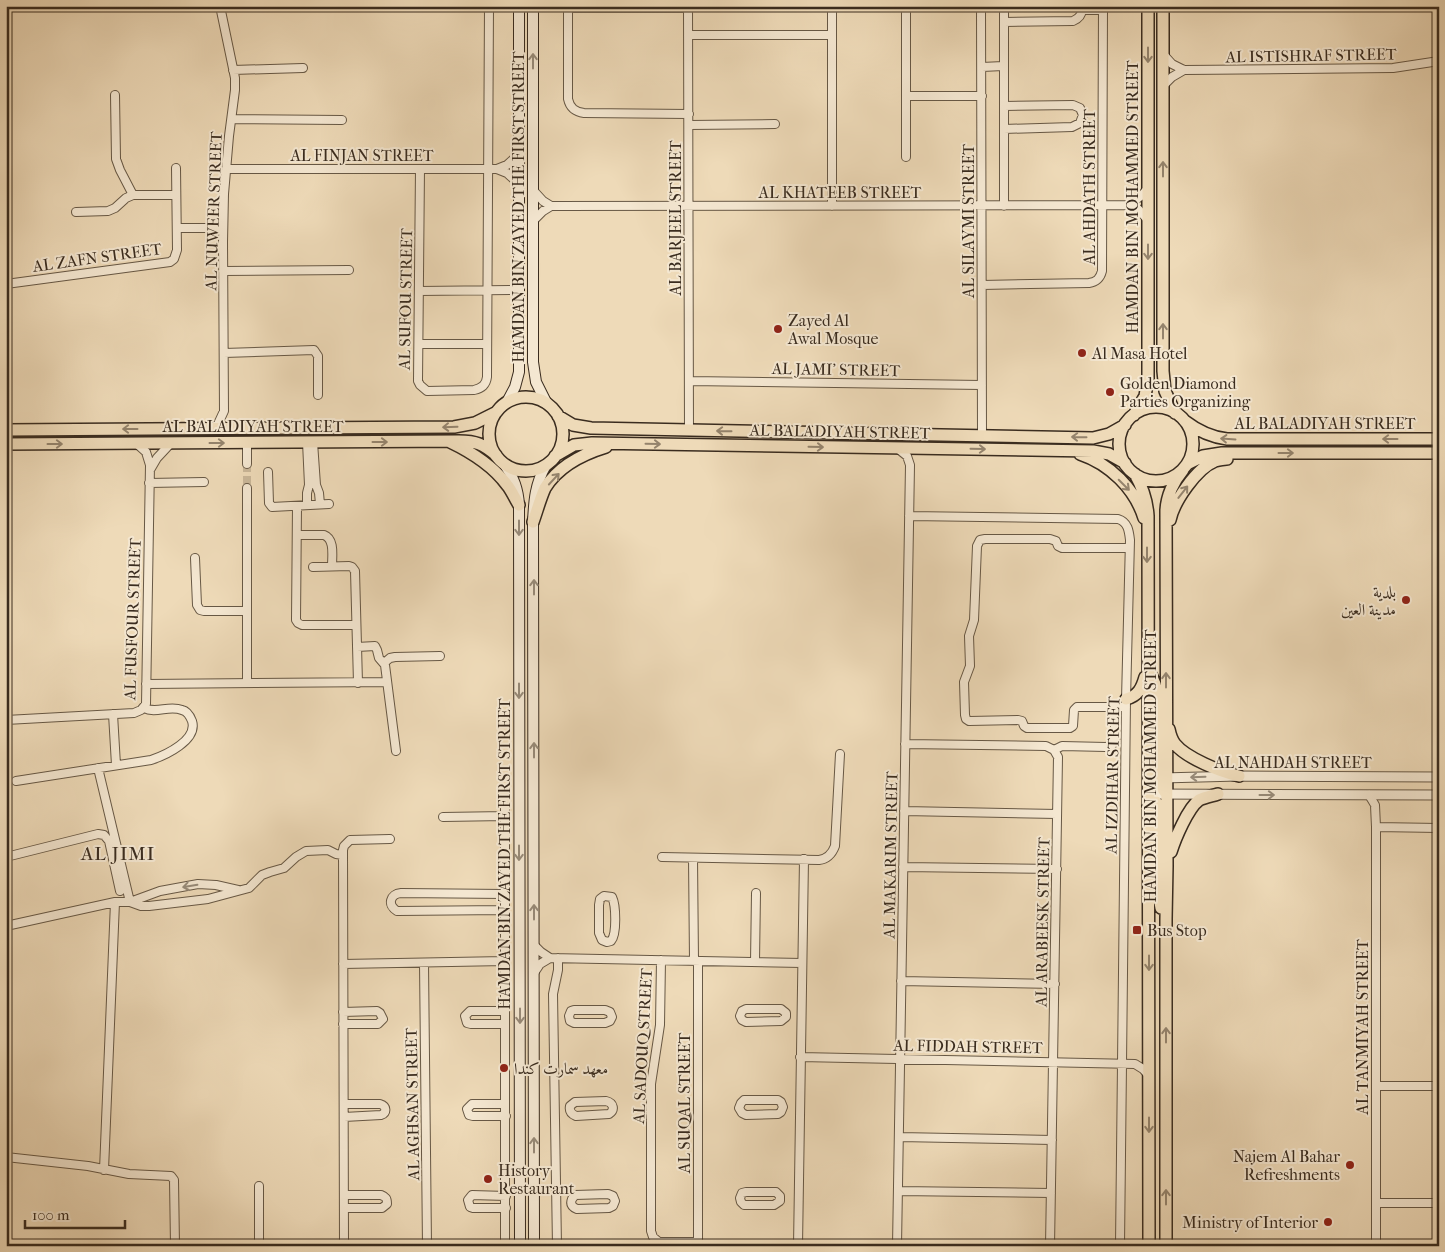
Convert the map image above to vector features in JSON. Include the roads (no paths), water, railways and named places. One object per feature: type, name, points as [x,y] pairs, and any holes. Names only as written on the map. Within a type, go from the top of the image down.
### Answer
[{"type":"main road","name":"HAMDAN BIN ZAYED THE FIRST STREET","points":[[507,402],[515,388],[519,372],[519,6]]},
{"type":"main road","name":"HAMDAN BIN ZAYED THE FIRST STREET","points":[[533,6],[533,362],[536,382],[548,404]]},
{"type":"main road","name":"HAMDAN BIN MOHAMMED STREET","points":[[1134,415],[1145,396],[1148,379],[1148,6]]},
{"type":"main road","name":"HAMDAN BIN MOHAMMED STREET","points":[[1164,6],[1163,372],[1166,391],[1175,413]]},
{"type":"main road","points":[[532,397],[548,404],[558,416],[562,426],[561,447],[556,456],[546,466],[538,469],[521,471],[505,465],[496,455],[491,445],[489,434],[495,413],[507,402],[515,398],[532,397]]},
{"type":"main road","points":[[1159,408],[1175,413],[1185,421],[1190,429],[1192,438],[1191,456],[1185,467],[1170,478],[1154,481],[1144,479],[1135,474],[1121,456],[1120,440],[1125,425],[1134,415],[1142,410],[1159,408]]},
{"type":"main road","name":"AL BALADIYAH STREET","points":[[6,430],[454,427],[475,423],[495,413]]},
{"type":"main road","name":"AL BALADIYAH STREET","points":[[558,416],[573,425],[591,428],[1094,438],[1109,434],[1125,425]]},
{"type":"main road","name":"AL BALADIYAH STREET","points":[[1185,421],[1210,436],[1227,439],[1439,439]]},
{"type":"main road","points":[[447,441],[467,451],[492,469],[507,485],[519,506]]},
{"type":"main road","name":"AL BALADIYAH STREET","points":[[6,444],[468,441],[485,447],[496,455]]},
{"type":"main road","name":"AL BALADIYAH STREET","points":[[556,456],[565,450],[583,443],[620,443],[1101,452],[1109,454],[1125,463]]},
{"type":"main road","points":[[534,522],[545,489],[562,470],[581,455],[620,443]]},
{"type":"main road","points":[[1069,451],[1096,460],[1123,483],[1135,496],[1147,528]]},
{"type":"main road","name":"AL BALADIYAH STREET","points":[[1185,467],[1204,456],[1222,453],[1439,453]]},
{"type":"main road","points":[[1166,536],[1177,500],[1200,472],[1214,461],[1259,453]]},
{"type":"main road","name":"HAMDAN BIN ZAYED THE FIRST STREET","points":[[505,465],[515,481],[519,506],[520,1246]]},
{"type":"main road","name":"HAMDAN BIN ZAYED THE FIRST STREET","points":[[534,1246],[534,522],[535,491],[546,466]]},
{"type":"main road","name":"HAMDAN BIN MOHAMMED STREET","points":[[1149,1246],[1148,800],[1158,778],[1166,706],[1167,500],[1172,485],[1185,467]]},
{"type":"main road","name":"HAMDAN BIN MOHAMMED STREET","points":[[1135,474],[1144,490],[1148,507],[1148,668],[1158,778],[1167,794],[1166,1246]]},
{"type":"main road","points":[[1126,703],[1140,691],[1148,668]]},
{"type":"main road","points":[[1166,706],[1171,736],[1174,743],[1180,749],[1214,769],[1239,776]]},
{"type":"main road","points":[[1168,866],[1175,838],[1193,806],[1203,798],[1218,794]]},
{"type":"main road","points":[[1148,800],[1156,802],[1158,807],[1159,896],[1166,919]]},
{"type":"street","name":"AL NUWEER STREET","points":[[220,6],[233,70],[235,90],[226,168],[224,228],[224,411]]},
{"type":"street","name":"AL SUFOU STREET","points":[[420,169],[418,381],[427,391],[480,389],[484,386],[487,377],[489,6]]},
{"type":"street","points":[[832,6],[832,206]]},
{"type":"street","name":"AL SILAYMI STREET","points":[[981,6],[982,436]]},
{"type":"street","points":[[1004,6],[1004,206]]},
{"type":"street","points":[[688,7],[568,7],[568,99],[569,105],[579,113],[689,114]]},
{"type":"street","name":"AL BARJEEL STREET","points":[[688,7],[689,430]]},
{"type":"street","points":[[906,7],[906,157]]},
{"type":"street","points":[[1004,22],[1073,21],[1080,17],[1082,8],[1103,8]]},
{"type":"street","name":"AL AHDATH STREET","points":[[982,285],[1089,283],[1096,281],[1101,275],[1103,8]]},
{"type":"street","points":[[688,35],[832,35]]},
{"type":"street","points":[[1164,54],[1172,64],[1184,70]]},
{"type":"street","name":"AL ISTISHRAF STREET","points":[[1184,70],[1383,69],[1439,62]]},
{"type":"street","points":[[982,67],[1004,66]]},
{"type":"street","points":[[233,70],[303,68]]},
{"type":"street","points":[[1164,85],[1172,77],[1184,70]]},
{"type":"street","points":[[115,95],[116,159],[132,195]]},
{"type":"street","points":[[906,96],[982,96]]},
{"type":"street","points":[[1004,106],[1073,105],[1080,108],[1083,115],[1080,123],[1072,127],[1004,129]]},
{"type":"street","points":[[232,119],[342,120]]},
{"type":"street","points":[[689,125],[775,124]]},
{"type":"street","points":[[498,169],[507,165],[519,154]]},
{"type":"street","points":[[176,168],[177,228]]},
{"type":"street","name":"AL FINJAN STREET","points":[[226,168],[498,169]]},
{"type":"street","points":[[498,169],[507,173],[519,184]]},
{"type":"street","points":[[1129,205],[1142,196],[1148,187]]},
{"type":"street","points":[[533,190],[543,201],[551,206],[533,221]]},
{"type":"street","points":[[76,212],[108,211],[132,195],[176,195]]},
{"type":"street","points":[[1129,205],[1138,209],[1148,221]]},
{"type":"street","name":"AL KHATEEB STREET","points":[[551,206],[1129,205]]},
{"type":"street","name":"AL ZAFN STREET","points":[[6,284],[170,262],[176,255],[177,228],[224,228]]},
{"type":"street","points":[[224,271],[349,270]]},
{"type":"street","points":[[419,291],[519,290]]},
{"type":"street","points":[[419,344],[487,344]]},
{"type":"street","points":[[224,353],[314,350],[318,356],[318,395]]},
{"type":"street","name":"AL JAMI' STREET","points":[[689,381],[982,385]]},
{"type":"street","points":[[224,411],[231,423],[238,428]]},
{"type":"street","points":[[210,429],[218,424],[224,411]]},
{"type":"street","points":[[310,442],[320,504]]},
{"type":"street","points":[[307,505],[310,442]]},
{"type":"street","name":"AL FUSFOUR STREET","points":[[6,720],[138,712],[146,704],[150,470],[148,456],[136,443]]},
{"type":"street","name":"AL FUSFOUR STREET","points":[[150,470],[161,452],[171,443]]},
{"type":"street","points":[[247,443],[247,464]]},
{"type":"street","points":[[896,448],[907,456],[910,465]]},
{"type":"street","points":[[910,465],[914,457],[924,448]]},
{"type":"street","name":"AL MAKARIM STREET","points":[[897,1246],[910,465]]},
{"type":"street","points":[[268,472],[269,503],[271,506],[329,504]]},
{"type":"street","points":[[149,483],[204,482]]},
{"type":"street","points":[[247,488],[247,684]]},
{"type":"street","points":[[297,506],[296,618],[298,623],[302,625],[356,625]]},
{"type":"street","name":"AL IZDIHAR STREET","points":[[909,516],[1118,519],[1122,520],[1127,526],[1130,535],[1126,703],[1120,1246]]},
{"type":"street","points":[[297,535],[328,536],[331,541],[332,566]]},
{"type":"street","points":[[1126,703],[1115,707],[1077,707],[1074,710],[1073,726],[1070,728],[1027,728],[1022,721],[1018,720],[969,721],[964,715],[964,682],[970,666],[969,636],[974,620],[977,546],[980,540],[1050,539],[1056,541],[1058,546],[1062,548],[1130,548]]},
{"type":"street","points":[[196,558],[198,605],[200,610],[247,611]]},
{"type":"street","points":[[313,567],[350,566],[355,571],[358,683]]},
{"type":"street","points":[[357,647],[375,646],[379,658],[384,663],[396,751]]},
{"type":"street","points":[[384,663],[390,658],[395,657],[440,656]]},
{"type":"street","points":[[146,684],[387,682]]},
{"type":"street","points":[[905,744],[1046,746],[1054,750],[1062,746],[1106,747],[1112,745],[1115,739],[1115,707]]},
{"type":"street","points":[[16,781],[157,758],[190,737],[193,728],[191,718],[185,711],[176,708],[152,710],[144,708]]},
{"type":"street","points":[[114,714],[116,765]]},
{"type":"street","name":"AL ARABEESK STREET","points":[[1050,1246],[1058,762],[1058,757],[1054,750]]},
{"type":"street","points":[[662,857],[804,860],[823,859],[830,856],[833,850],[840,754]]},
{"type":"street","points":[[98,768],[130,902]]},
{"type":"street","name":"AL NAHDAH STREET","points":[[1158,778],[1239,776],[1439,778]]},
{"type":"street","points":[[1324,794],[1323,786],[1329,780],[1374,778]]},
{"type":"street","name":"AL NAHDAH STREET","points":[[1148,800],[1167,794],[1439,795]]},
{"type":"street","name":"AL TANMIYAH STREET","points":[[1369,795],[1374,801],[1376,827],[1376,1246]]},
{"type":"street","points":[[1375,808],[1385,795]]},
{"type":"street","points":[[505,807],[505,1246]]},
{"type":"street","points":[[904,811],[1057,814]]},
{"type":"street","points":[[443,817],[505,816]]},
{"type":"street","points":[[1376,827],[1439,828]]},
{"type":"street","points":[[6,857],[98,834],[104,835],[109,841],[120,891]]},
{"type":"street","points":[[344,1246],[344,846],[350,840],[390,839]]},
{"type":"street","points":[[6,926],[115,902],[130,902],[141,906],[149,906],[208,898],[249,888],[266,873],[284,868],[306,851],[328,850],[343,855]]},
{"type":"street","name":"AL SUQAL STREET","points":[[692,858],[696,961],[698,1244]]},
{"type":"street","points":[[798,1246],[804,860]]},
{"type":"street","points":[[903,867],[1056,869]]},
{"type":"street","points":[[130,902],[160,891],[198,884],[216,885],[238,890]]},
{"type":"street","points":[[505,894],[401,893],[392,896],[390,900],[391,905],[397,911],[505,910]]},
{"type":"street","points":[[755,962],[756,893]]},
{"type":"street","points":[[607,895],[612,897],[614,902],[615,935],[611,941],[607,942],[602,940],[599,933],[599,902],[602,897],[607,895]]},
{"type":"street","points":[[104,1170],[115,902]]},
{"type":"street","points":[[505,929],[520,916]]},
{"type":"street","points":[[505,929],[519,941]]},
{"type":"street","points":[[607,942],[607,959]]},
{"type":"street","points":[[534,944],[550,958]]},
{"type":"street","points":[[534,974],[540,964],[550,958],[802,963]]},
{"type":"street","points":[[556,1246],[553,994],[558,970],[558,958]]},
{"type":"street","name":"AL SADOUQ STREET","points":[[661,960],[660,1025],[651,1084],[651,1231],[653,1237],[659,1242],[698,1244]]},
{"type":"street","points":[[343,964],[505,961]]},
{"type":"street","name":"AL AGHSAN STREET","points":[[424,963],[427,1246]]},
{"type":"street","points":[[901,981],[1055,984]]},
{"type":"street","points":[[746,1009],[781,1009],[786,1015],[785,1020],[781,1021],[746,1022],[740,1016],[742,1011],[746,1009]]},
{"type":"street","points":[[574,1010],[605,1010],[610,1012],[612,1017],[610,1021],[605,1023],[574,1023],[570,1021],[569,1016],[571,1011],[574,1010]]},
{"type":"street","points":[[343,1012],[377,1011],[380,1012],[383,1019],[378,1024],[343,1024]]},
{"type":"street","points":[[505,1011],[470,1011],[465,1016],[465,1020],[471,1024],[505,1024]]},
{"type":"street","points":[[786,1015],[801,1015]]},
{"type":"street","points":[[553,1016],[569,1016]]},
{"type":"street","points":[[1149,1051],[1135,1064],[1149,1076]]},
{"type":"street","name":"AL FIDDAH STREET","points":[[800,1057],[1135,1064]]},
{"type":"street","points":[[1376,1086],[1439,1086]]},
{"type":"street","points":[[746,1100],[778,1100],[783,1107],[780,1113],[770,1114],[744,1114],[739,1108],[740,1103],[746,1100]]},
{"type":"street","points":[[606,1101],[611,1103],[613,1108],[611,1113],[606,1115],[576,1116],[572,1114],[570,1109],[571,1104],[576,1102],[606,1101]]},
{"type":"street","points":[[344,1104],[380,1104],[384,1105],[386,1111],[381,1115],[344,1117]]},
{"type":"street","points":[[505,1104],[472,1104],[467,1108],[468,1112],[473,1116],[506,1116]]},
{"type":"street","points":[[783,1107],[800,1107]]},
{"type":"street","points":[[554,1109],[570,1109]]},
{"type":"street","points":[[899,1137],[1052,1140]]},
{"type":"street","points":[[6,1157],[88,1166],[129,1174],[170,1176],[173,1178],[175,1246]]},
{"type":"street","points":[[259,1186],[259,1246]]},
{"type":"street","points":[[898,1191],[1051,1193]]},
{"type":"street","points":[[746,1192],[776,1192],[781,1198],[779,1203],[774,1205],[744,1205],[740,1200],[742,1194],[746,1192]]},
{"type":"street","points":[[608,1194],[613,1196],[615,1201],[613,1206],[609,1208],[577,1209],[573,1207],[571,1201],[573,1196],[578,1195],[608,1194]]},
{"type":"street","points":[[344,1196],[381,1195],[387,1199],[387,1204],[382,1208],[344,1208]]},
{"type":"street","points":[[506,1196],[472,1195],[468,1200],[470,1207],[473,1208],[506,1208]]},
{"type":"street","points":[[781,1198],[798,1198]]},
{"type":"street","points":[[556,1202],[571,1201]]},
{"type":"street","points":[[1376,1203],[1439,1203]]},
{"type":"tunnel","points":[[247,464],[247,488]]},
{"type":"place","name":"Zayed Al Awal Mosque","points":[[778,329]]},
{"type":"place","name":"Al Masa Hotel","points":[[1082,353]]},
{"type":"place","name":"Golden Diamond Parties Organizing","points":[[1110,392]]},
{"type":"place","name":"بلدية مدينة العين","points":[[1406,600]]},
{"type":"place","name":"Bus Stop","points":[[1137,930]]},
{"type":"place","name":"معهد سمارت كندا","points":[[504,1068]]},
{"type":"place","name":"Najem Al Bahar Refreshments","points":[[1350,1165]]},
{"type":"place","name":"History Restaurant","points":[[488,1179]]},
{"type":"place","name":"Ministry of Interior","points":[[1328,1222]]},
{"type":"district","name":"AL JIMI","points":[[118,853]]}]
